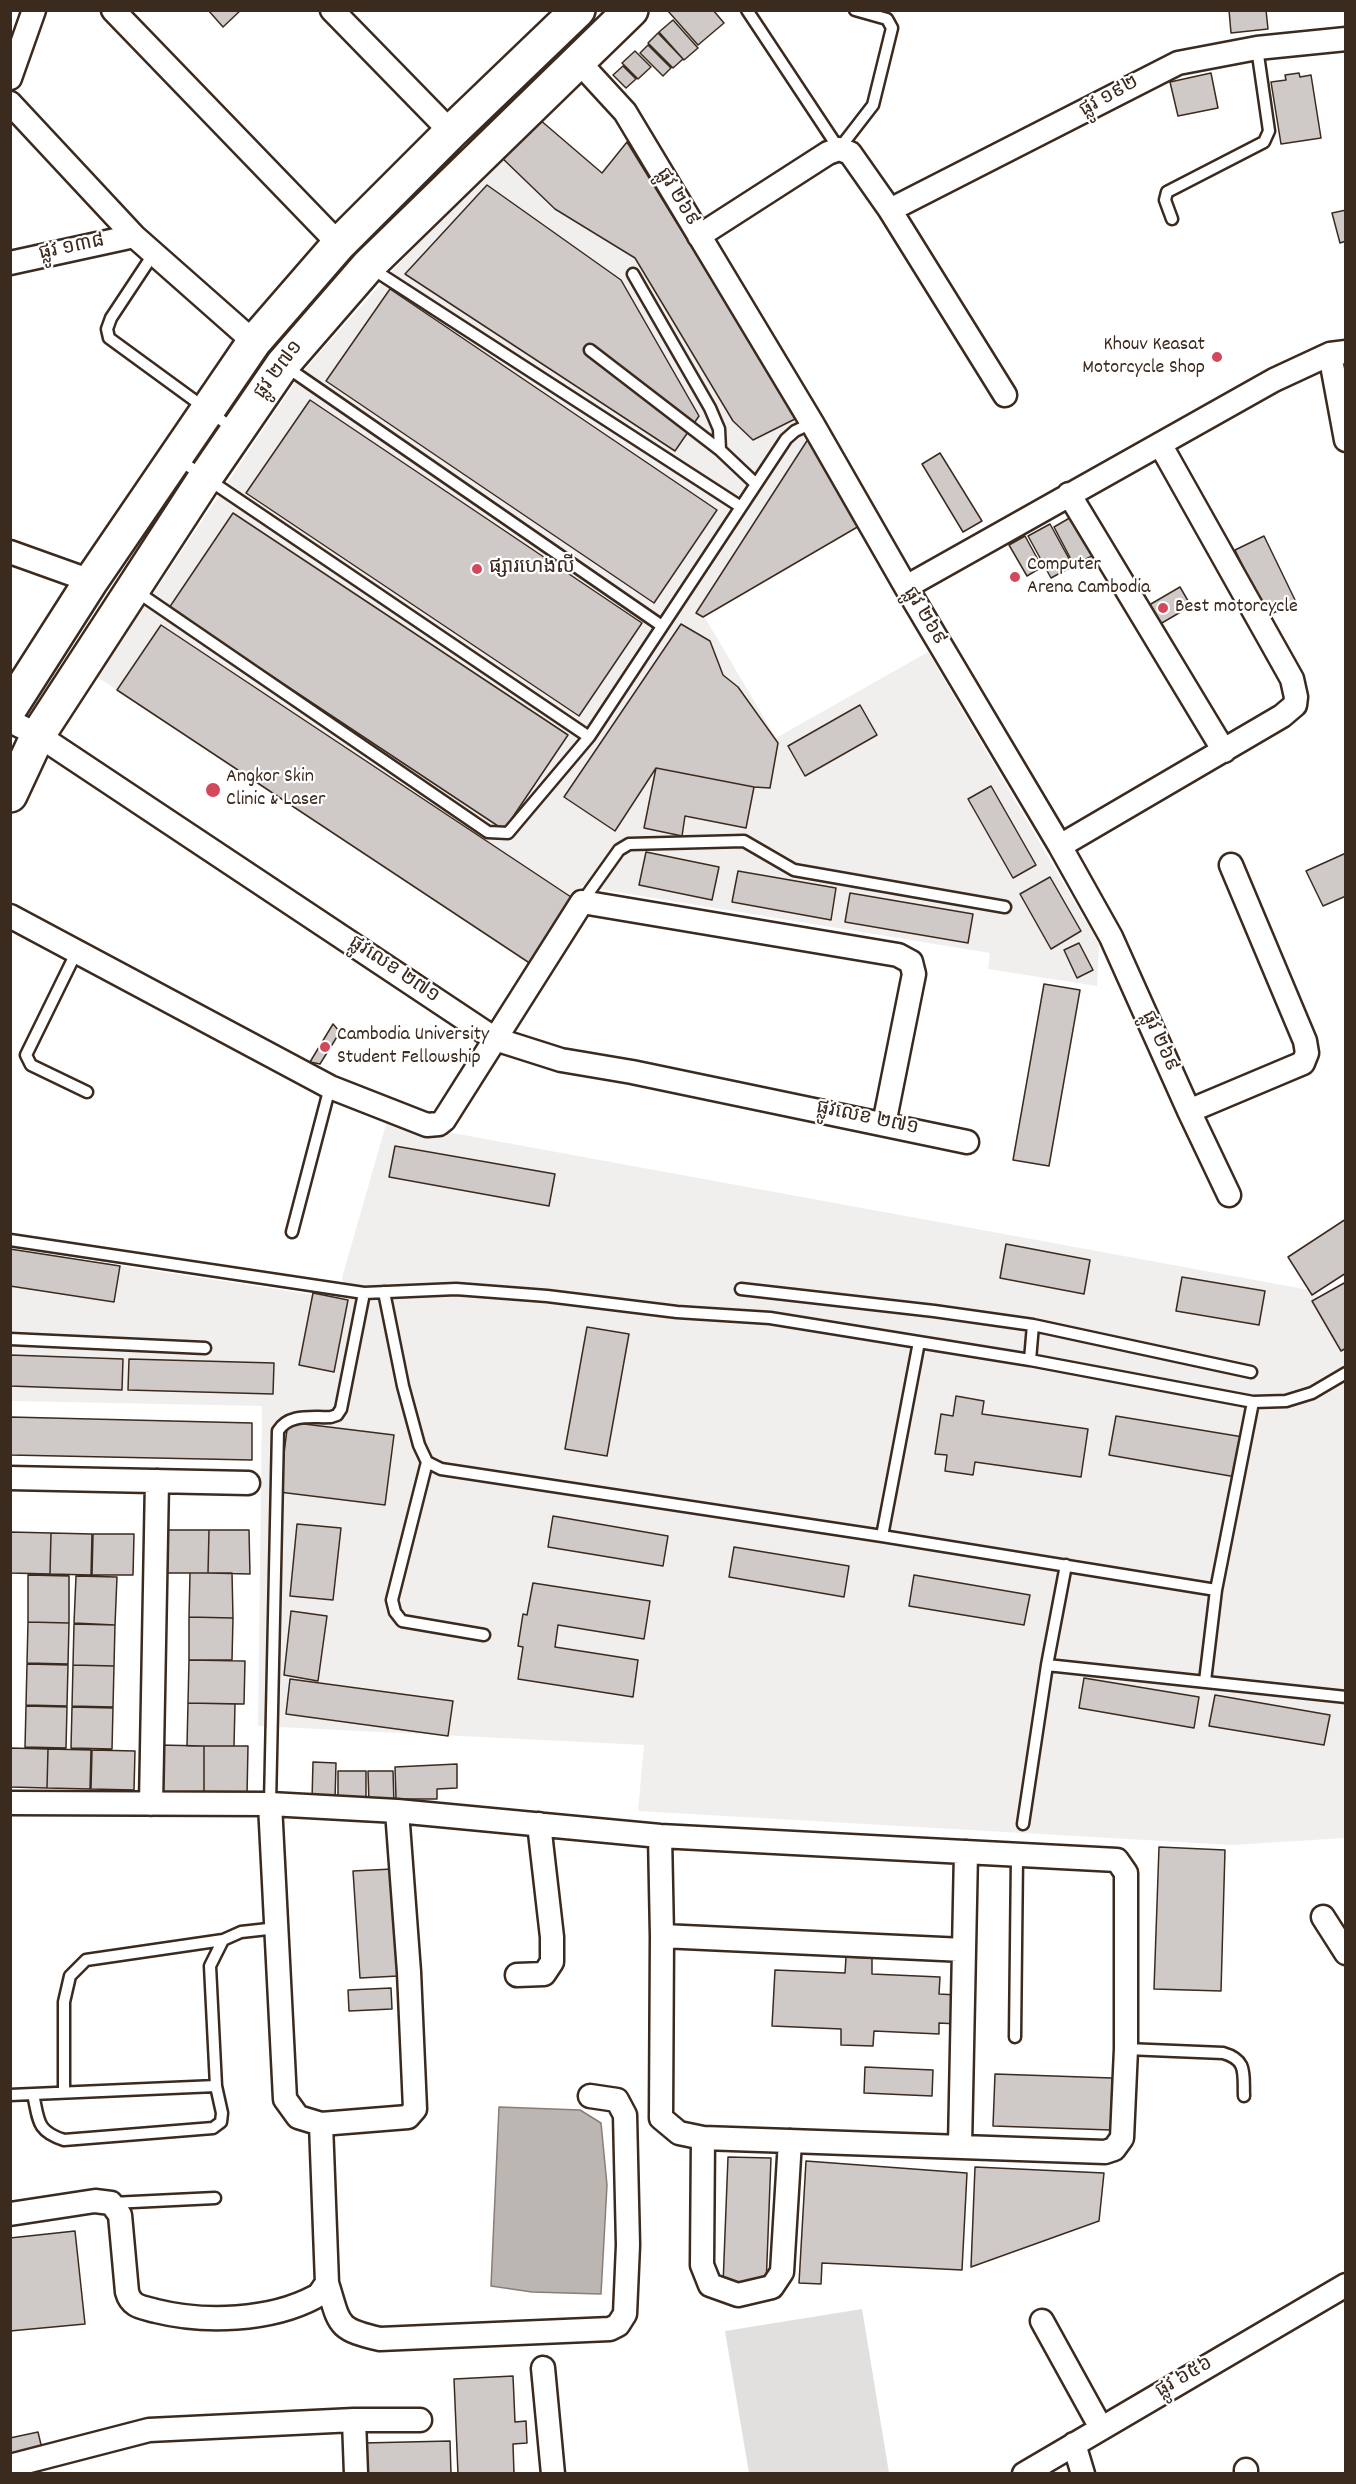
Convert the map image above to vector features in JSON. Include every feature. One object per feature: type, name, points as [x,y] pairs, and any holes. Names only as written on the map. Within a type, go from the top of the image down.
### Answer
[{"type":"main road","name":"ផ្លូវ ២៧១","points":[[10,708],[91,580],[254,342],[339,244],[578,10]]},
{"type":"main road","name":"ផ្លូវ ២៧១","points":[[10,795],[24,728],[133,590],[205,478],[283,364],[368,266],[631,10]]},
{"type":"street","points":[[10,78],[34,10]]},
{"type":"street","points":[[114,10],[339,244]]},
{"type":"street","points":[[332,10],[451,132]]},
{"type":"street","name":"ផ្លូវ ១៩២","points":[[890,210],[1178,63],[1257,48],[1346,39]]},
{"type":"street","name":"ផ្លូវ ២៦៩","points":[[579,62],[625,112],[812,423],[906,587],[1060,846],[1111,937],[1189,1112],[1229,1195]]},
{"type":"street","points":[[10,103],[134,236],[254,342]]},
{"type":"street","points":[[699,236],[828,153],[839,149],[850,153],[890,210],[1005,394]]},
{"type":"street","name":"ផ្លូវ ១៣៨","points":[[10,263],[134,236]]},
{"type":"street","points":[[906,587],[1274,380],[1338,353],[1346,440]]},
{"type":"street","points":[[1060,846],[1224,752],[1282,716],[1295,705],[1296,697],[1292,679],[1160,444]]},
{"type":"street","points":[[1070,494],[1224,752]]},
{"type":"street","points":[[10,552],[91,580]]},
{"type":"street","name":"ផ្លូវលេខ ២៧១","points":[[24,728],[495,1039],[561,1060],[967,1142]]},
{"type":"street","points":[[1189,1112],[1303,1063],[1307,1053],[1305,1041],[1231,865]]},
{"type":"street","points":[[10,916],[330,1087],[427,1125],[439,1124],[444,1120],[582,902],[898,955],[911,962],[914,974],[884,1124]]},
{"type":"street","points":[[10,1478],[248,1484]]},
{"type":"street","points":[[151,1804],[157,1481]]},
{"type":"street","points":[[10,1803],[270,1804],[398,1811],[660,1836],[1117,1860],[1126,1873],[1126,2049],[1122,2138],[1114,2149],[1105,2152],[703,2138],[679,2133],[661,2118],[660,1836]]},
{"type":"street","points":[[270,1804],[285,2099],[298,2117],[321,2124],[408,2117],[415,2109],[409,1972],[398,1811]]},
{"type":"street","points":[[517,1975],[544,1974],[552,1962],[552,1937],[539,1824]]},
{"type":"street","points":[[960,2146],[966,1852]]},
{"type":"street","points":[[1323,1917],[1346,1953]]},
{"type":"street","points":[[662,1936],[964,1950]]},
{"type":"street","points":[[321,2124],[327,2283],[340,2322],[353,2333],[380,2339],[610,2329],[618,2325],[626,2314],[628,2245],[625,2115],[617,2100],[590,2096]]},
{"type":"street","points":[[703,2138],[702,2265],[710,2285],[738,2295],[772,2287],[782,2272],[790,2141]]},
{"type":"street","points":[[10,2214],[95,2201],[111,2203],[120,2215],[127,2292],[130,2300],[136,2306],[177,2316],[213,2319],[273,2312],[318,2296],[327,2283]]},
{"type":"street","name":"ផ្លូវ ៦៥៦","points":[[1024,2474],[1346,2285]]},
{"type":"street","points":[[1042,2321],[1101,2428]]},
{"type":"street","points":[[543,2368],[553,2474]]},
{"type":"street","points":[[10,2466],[149,2430],[354,2420],[420,2420]]},
{"type":"street","points":[[354,2420],[356,2474]]},
{"type":"street","points":[[1074,2444],[1083,2474]]},
{"type":"lane","points":[[747,10],[839,149],[873,105],[892,28],[887,19],[855,10]]},
{"type":"lane","points":[[1172,219],[1166,200],[1167,192],[1268,138],[1269,131],[1257,48]]},
{"type":"lane","points":[[154,253],[111,318],[107,329],[109,338],[237,431]]},
{"type":"lane","points":[[368,266],[741,507]]},
{"type":"lane","points":[[633,274],[710,408],[719,429],[720,450]]},
{"type":"lane","points":[[590,350],[720,450],[756,484]]},
{"type":"lane","points":[[283,364],[662,626]]},
{"type":"lane","points":[[133,590],[488,832],[508,833],[589,737],[786,439],[795,431],[812,423]]},
{"type":"lane","points":[[175,457],[589,737]]},
{"type":"lane","points":[[582,902],[618,850],[629,844],[744,841],[794,870],[1005,907]]},
{"type":"lane","points":[[77,951],[26,1055],[31,1065],[87,1092]]},
{"type":"lane","points":[[292,1232],[330,1087]]},
{"type":"lane","points":[[10,1240],[364,1293],[456,1289],[547,1296],[677,1312],[770,1318],[1030,1360],[1252,1401],[1286,1401],[1312,1393],[1346,1373]]},
{"type":"lane","points":[[741,1289],[1034,1325],[1251,1372]]},
{"type":"lane","points":[[384,1292],[403,1386],[426,1462],[392,1600],[395,1612],[402,1621],[484,1635]]},
{"type":"lane","points":[[270,1804],[278,1431],[283,1423],[293,1419],[337,1415],[341,1408],[364,1293]]},
{"type":"lane","points":[[1030,1360],[1034,1325]]},
{"type":"lane","points":[[10,1339],[205,1348]]},
{"type":"lane","points":[[882,1536],[919,1342]]},
{"type":"lane","points":[[1205,1681],[1216,1590],[1252,1401]]},
{"type":"lane","points":[[426,1462],[441,1469],[882,1536],[1216,1590]]},
{"type":"lane","points":[[1023,1824],[1047,1665],[1066,1565]]},
{"type":"lane","points":[[1047,1665],[1346,1697]]},
{"type":"lane","points":[[1015,2037],[1017,1856]]},
{"type":"lane","points":[[64,2092],[64,2002],[70,1976],[86,1960],[223,1940],[241,1932],[277,1928]]},
{"type":"lane","points":[[33,2094],[41,2127],[48,2134],[64,2140],[213,2128],[221,2122],[222,2113],[216,2086],[210,1966],[223,1940]]},
{"type":"lane","points":[[1126,2049],[1223,2053],[1235,2056],[1242,2065],[1244,2096]]},
{"type":"lane","points":[[10,2096],[216,2086]]},
{"type":"lane","points":[[111,2203],[215,2198]]},
{"type":"shaded area","name":"ផ្សារហេងលី","points":[[539,119],[602,173],[627,142],[866,522],[704,616],[776,738],[928,652],[1099,944],[1097,986],[988,969],[990,953],[581,886],[574,899],[117,690],[97,677],[300,375],[397,266],[500,156]]},
{"type":"shaded area","points":[[387,1121],[1315,1291],[1345,1347],[1345,1838],[1232,1845],[638,1811],[644,1745],[258,1726],[262,1406],[11,1401],[10,1249],[348,1300],[342,1278]]},
{"type":"shaded area","points":[[499,2107],[580,2110],[601,2123],[607,2185],[601,2294],[532,2292],[491,2286]]},
{"type":"shaded area","points":[[862,2309],[889,2473],[749,2473],[725,2331]]},
{"type":"building","points":[[208,10],[241,10],[223,27]]},
{"type":"building","points":[[713,10],[724,23],[698,45],[668,11]]},
{"type":"building","points":[[1229,10],[1266,10],[1268,29],[1231,33]]},
{"type":"building","points":[[673,20],[698,48],[684,60],[659,32]]},
{"type":"building","points":[[658,33],[683,59],[673,68],[648,43]]},
{"type":"building","points":[[648,45],[671,68],[663,76],[640,53]]},
{"type":"building","points":[[635,51],[651,67],[638,79],[622,63]]},
{"type":"building","points":[[623,66],[636,79],[626,88],[613,75]]},
{"type":"building","points":[[1211,73],[1218,108],[1178,116],[1170,82]]},
{"type":"building","points":[[1299,73],[1300,77],[1311,75],[1321,138],[1281,144],[1271,82],[1286,80],[1285,75]]},
{"type":"building","points":[[539,119],[602,173],[627,142],[797,418],[753,440],[733,421],[635,258],[555,209],[500,156]]},
{"type":"building","points":[[487,185],[621,280],[699,416],[675,451],[405,274]]},
{"type":"building","points":[[1346,210],[1346,241],[1340,243],[1332,213]]},
{"type":"building","points":[[390,289],[717,510],[654,603],[326,381]]},
{"type":"building","points":[[310,400],[642,623],[579,716],[246,493]]},
{"type":"building","points":[[812,433],[866,522],[703,617],[696,613]]},
{"type":"building","points":[[940,453],[982,521],[963,532],[922,464]]},
{"type":"building","points":[[233,513],[568,735],[504,830],[169,608]]},
{"type":"building","points":[[1073,516],[1094,555],[1074,565],[1054,527]]},
{"type":"building","points":[[1050,524],[1073,566],[1051,578],[1028,536]]},
{"type":"building","points":[[1025,536],[1042,567],[1027,576],[1009,545]]},
{"type":"building","points":[[1264,536],[1296,602],[1267,616],[1235,550]]},
{"type":"building","points":[[1180,587],[1191,606],[1155,627],[1144,608]]},
{"type":"building","points":[[681,624],[710,641],[723,675],[738,687],[778,743],[770,788],[656,768],[615,831],[564,797]]},
{"type":"building","points":[[161,625],[574,899],[531,964],[117,690]]},
{"type":"building","points":[[860,705],[877,735],[805,776],[788,746]]},
{"type":"building","points":[[656,768],[754,787],[746,828],[685,816],[682,836],[644,828]]},
{"type":"building","points":[[991,786],[1036,865],[1013,878],[968,799]]},
{"type":"building","points":[[646,852],[719,867],[712,900],[639,885]]},
{"type":"building","points":[[1346,853],[1346,896],[1323,906],[1306,871]]},
{"type":"building","points":[[738,871],[836,888],[831,920],[732,902]]},
{"type":"building","points":[[1050,877],[1081,931],[1051,949],[1020,894]]},
{"type":"building","points":[[850,893],[973,914],[968,943],[845,922]]},
{"type":"building","points":[[1079,943],[1093,970],[1077,978],[1064,950]]},
{"type":"building","points":[[1044,984],[1080,990],[1049,1166],[1013,1160]]},
{"type":"building","name":"Cambodia University Student Fellowship","points":[[333,1024],[340,1032],[320,1064],[310,1062]]},
{"type":"building","points":[[395,1146],[555,1174],[549,1206],[389,1177]]},
{"type":"building","points":[[1346,1219],[1346,1273],[1312,1295],[1288,1257]]},
{"type":"building","points":[[1006,1244],[1090,1260],[1084,1294],[1000,1278]]},
{"type":"building","points":[[10,1249],[120,1266],[114,1302],[10,1286]]},
{"type":"building","points":[[1182,1277],[1265,1291],[1259,1325],[1176,1311]]},
{"type":"building","points":[[1346,1282],[1346,1348],[1341,1351],[1312,1301]]},
{"type":"building","points":[[313,1293],[348,1300],[334,1372],[299,1365]]},
{"type":"building","points":[[587,1327],[629,1334],[607,1456],[565,1449]]},
{"type":"building","points":[[10,1355],[123,1359],[122,1390],[10,1386]]},
{"type":"building","points":[[129,1359],[274,1363],[273,1394],[128,1390]]},
{"type":"building","points":[[956,1396],[984,1401],[982,1414],[1088,1429],[1081,1477],[975,1462],[973,1475],[945,1471],[947,1455],[935,1454],[941,1414],[953,1416]]},
{"type":"building","points":[[1116,1416],[1243,1437],[1236,1477],[1109,1455]]},
{"type":"building","points":[[10,1417],[252,1423],[252,1460],[10,1455]]},
{"type":"building","points":[[288,1422],[394,1435],[385,1505],[279,1492]]},
{"type":"building","points":[[553,1516],[668,1536],[663,1566],[548,1547]]},
{"type":"building","points":[[297,1524],[341,1528],[333,1600],[290,1596]]},
{"type":"building","points":[[165,1530],[209,1530],[208,1573],[165,1573]]},
{"type":"building","points":[[209,1530],[249,1530],[250,1574],[208,1573]]},
{"type":"building","points":[[10,1532],[51,1533],[50,1574],[10,1573]]},
{"type":"building","points":[[51,1533],[92,1534],[91,1575],[50,1574]]},
{"type":"building","points":[[93,1534],[134,1534],[133,1575],[92,1575]]},
{"type":"building","points":[[734,1547],[849,1566],[844,1597],[729,1577]]},
{"type":"building","points":[[190,1573],[232,1573],[233,1618],[189,1617]]},
{"type":"building","points":[[28,1575],[69,1576],[69,1623],[28,1622]]},
{"type":"building","points":[[914,1575],[1030,1595],[1024,1625],[909,1606]]},
{"type":"building","points":[[76,1576],[117,1577],[115,1625],[74,1623]]},
{"type":"building","points":[[533,1583],[650,1601],[644,1639],[558,1625],[555,1647],[638,1660],[633,1697],[518,1679],[523,1647],[518,1646],[523,1614],[527,1615]]},
{"type":"building","points":[[291,1611],[327,1616],[318,1681],[284,1675]]},
{"type":"building","points":[[189,1617],[233,1618],[232,1660],[189,1660]]},
{"type":"building","points":[[28,1622],[69,1623],[68,1664],[27,1663]]},
{"type":"building","points":[[74,1624],[115,1625],[114,1666],[73,1665]]},
{"type":"building","points":[[189,1660],[245,1661],[244,1704],[188,1703]]},
{"type":"building","points":[[27,1664],[68,1665],[67,1706],[26,1705]]},
{"type":"building","points":[[73,1665],[114,1666],[113,1707],[72,1706]]},
{"type":"building","points":[[1084,1678],[1199,1697],[1194,1728],[1079,1708]]},
{"type":"building","points":[[290,1679],[453,1701],[448,1736],[286,1714]]},
{"type":"building","points":[[1215,1695],[1330,1715],[1324,1745],[1209,1726]]},
{"type":"building","points":[[188,1703],[235,1704],[234,1746],[187,1746]]},
{"type":"building","points":[[26,1706],[67,1707],[66,1748],[25,1747]]},
{"type":"building","points":[[72,1707],[113,1708],[112,1749],[71,1748]]},
{"type":"building","points":[[159,1745],[204,1746],[204,1795],[158,1794]]},
{"type":"building","points":[[204,1746],[248,1746],[247,1795],[204,1795]]},
{"type":"building","points":[[10,1748],[48,1749],[47,1788],[10,1787]]},
{"type":"building","points":[[48,1749],[91,1750],[90,1789],[47,1788]]},
{"type":"building","points":[[92,1750],[135,1751],[134,1790],[91,1789]]},
{"type":"building","points":[[313,1762],[336,1763],[335,1800],[312,1800]]},
{"type":"building","points":[[457,1764],[457,1788],[437,1789],[437,1799],[396,1799],[395,1767]]},
{"type":"building","points":[[338,1771],[366,1771],[366,1804],[338,1804]]},
{"type":"building","points":[[368,1771],[393,1771],[394,1804],[369,1805]]},
{"type":"building","points":[[1159,1847],[1225,1850],[1221,1991],[1154,1989]]},
{"type":"building","points":[[392,1869],[398,1976],[360,1978],[353,1871]]},
{"type":"building","points":[[846,1957],[872,1958],[872,1974],[940,1977],[939,1994],[958,1995],[957,2024],[939,2023],[939,2034],[874,2031],[873,2046],[841,2045],[841,2029],[772,2026],[775,1970],[845,1973]]},
{"type":"building","points":[[391,1988],[392,2009],[349,2011],[348,1990]]},
{"type":"building","points":[[865,2067],[933,2070],[932,2096],[864,2093]]},
{"type":"building","points":[[995,2074],[1112,2078],[1111,2130],[993,2126]]},
{"type":"building","points":[[728,2157],[771,2158],[766,2287],[723,2285]]},
{"type":"building","points":[[806,2161],[967,2173],[962,2270],[822,2263],[821,2284],[799,2283]]},
{"type":"building","points":[[975,2167],[1104,2173],[1099,2221],[971,2267]]},
{"type":"building","points":[[75,2231],[85,2324],[10,2331],[10,2238]]},
{"type":"building","points":[[513,2376],[515,2422],[526,2421],[527,2443],[513,2444],[514,2474],[458,2474],[454,2379]]},
{"type":"building","points":[[38,2432],[43,2453],[10,2460],[10,2438]]},
{"type":"building","points":[[450,2441],[451,2474],[364,2474],[363,2443]]},
{"type":"place","name":"Khouv Keasat Motorcycle Shop","points":[[1217,357]]},
{"type":"place","name":"ផ្សារហេងលី","points":[[477,569]]},
{"type":"place","name":"Computer Arena Cambodia","points":[[1015,577]]},
{"type":"place","name":"Best motorcycle","points":[[1163,608]]},
{"type":"place","name":"Angkor Skin Clinic & Laser","points":[[213,790]]},
{"type":"place","name":"Cambodia University Student Fellowship","points":[[325,1047]]}]
